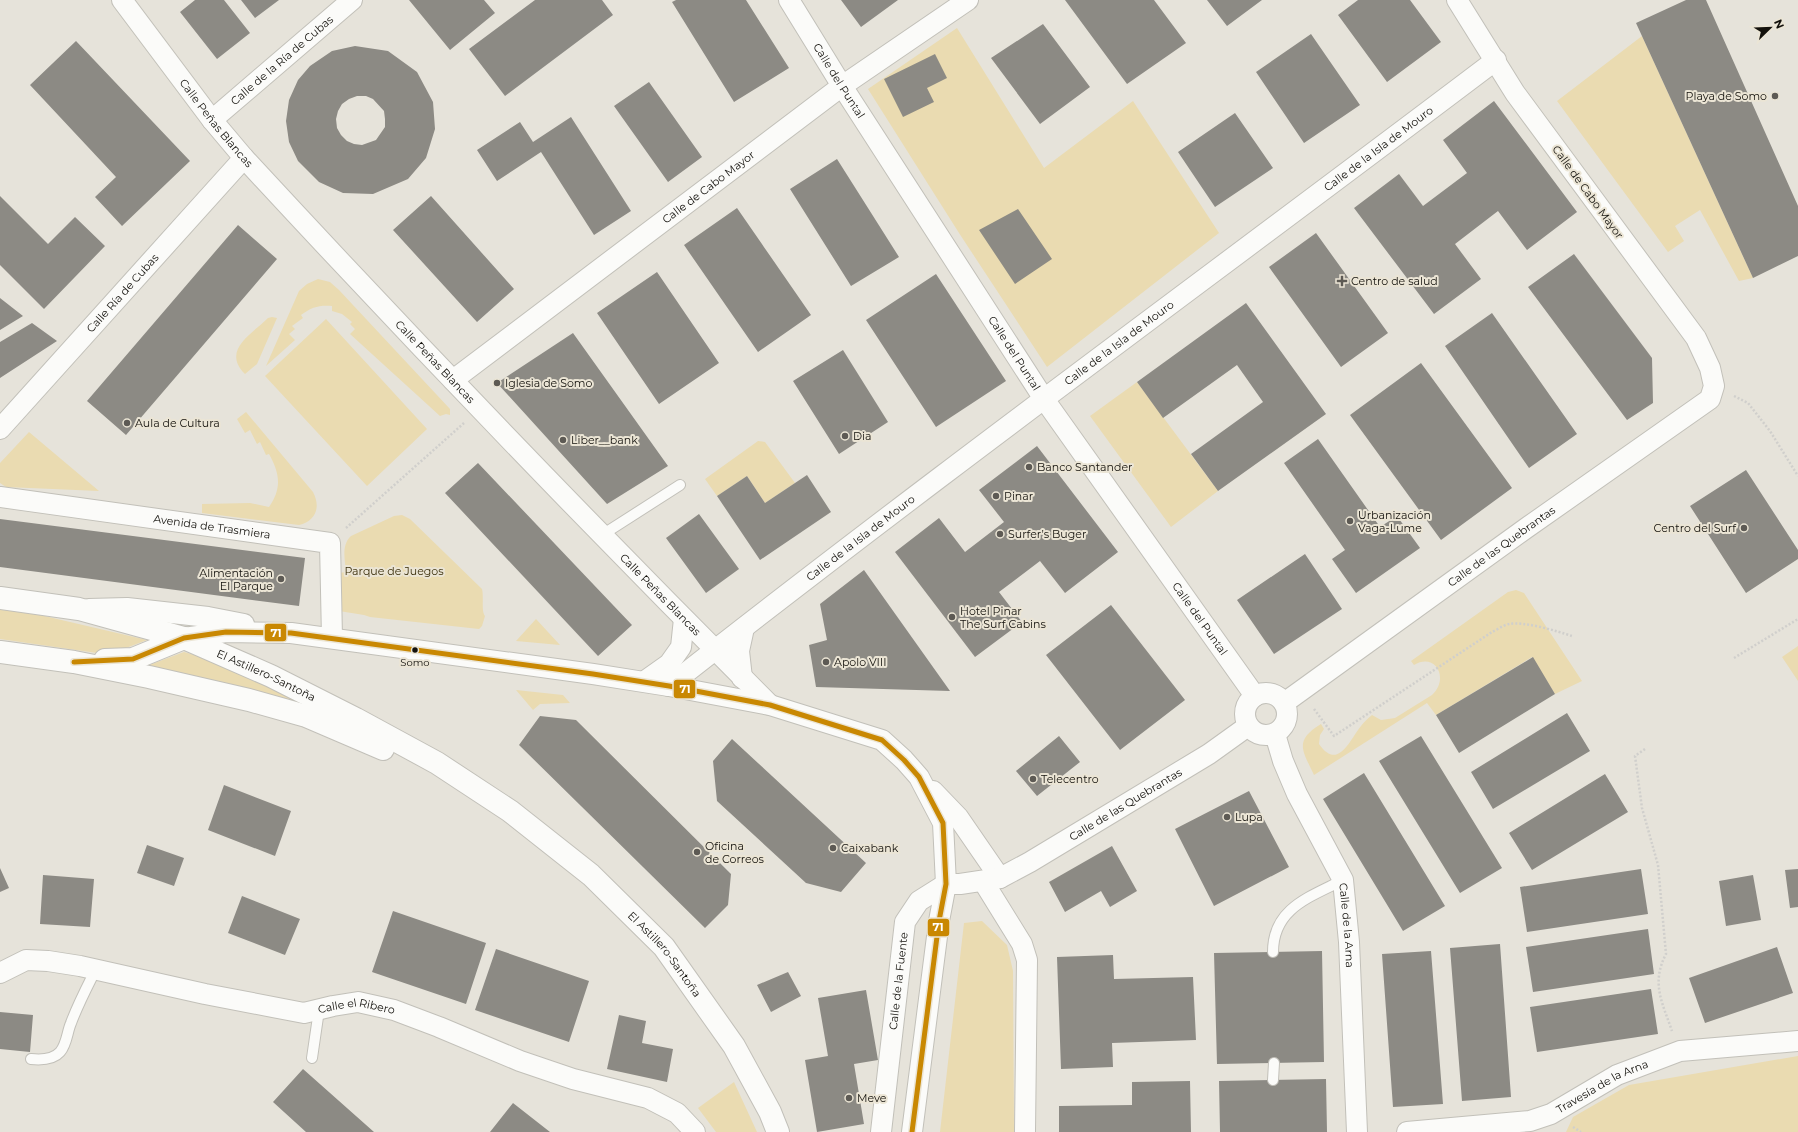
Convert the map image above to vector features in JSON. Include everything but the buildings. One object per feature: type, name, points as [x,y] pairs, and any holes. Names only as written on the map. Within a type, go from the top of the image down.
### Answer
[{"type":"main road","name":"El Astillero-Santoña","points":[[0,598],[79,609],[184,638],[271,676],[363,723],[437,763],[510,811],[591,875],[664,948],[734,1046],[770,1112],[778,1132]]},
{"type":"main road","points":[[74,662],[133,659],[184,638]]},
{"type":"main road","name":"El Astillero-Santoña","points":[[0,652],[74,662],[157,678],[249,700],[306,716],[428,769],[510,811]]},
{"type":"street","name":"Calle Peñas Blancas","points":[[122,0],[212,120],[244,158],[453,380],[602,535],[770,706]]},
{"type":"street","name":"Calle de la Ría de Cubas","points":[[212,120],[352,0]]},
{"type":"street","name":"Calle del Puntal","points":[[790,0],[842,86],[1044,399],[1255,696]]},
{"type":"street","name":"Calle de Cabo Mayor","points":[[453,380],[842,86],[968,0]]},
{"type":"street","name":"Calle de Cabo Mayor","points":[[1457,0],[1496,60],[1515,93],[1696,338],[1710,368],[1714,386]]},
{"type":"street","name":"Calle de la Isla de Mouro","points":[[669,686],[1044,399],[1496,60]]},
{"type":"street","name":"Calle Ría de Cubas","points":[[0,429],[244,158]]},
{"type":"street","name":"Calle de las Quebrantas","points":[[1284,703],[1524,529],[1710,399],[1714,386]]},
{"type":"street","name":"Avenida de Trasmiera","points":[[0,497],[330,543]]},
{"type":"street","points":[[330,543],[332,638]]},
{"type":"street","points":[[79,609],[127,608],[208,617],[291,633],[645,681],[770,706],[882,740],[904,760],[958,817],[992,880],[1022,944],[1027,960],[1025,1132]]},
{"type":"street","points":[[645,681],[669,664],[681,647],[684,619]]},
{"type":"street","points":[[742,678],[739,651],[744,628]]},
{"type":"street","points":[[184,638],[226,632],[291,633]]},
{"type":"street","points":[[1268,693],[1280,698],[1284,703],[1287,710],[1285,724],[1275,734],[1257,734],[1248,726],[1244,713],[1246,706],[1255,696],[1268,693]]},
{"type":"street","name":"Calle de las Quebrantas","points":[[946,884],[992,880],[1030,862],[1209,754],[1248,726]]},
{"type":"street","name":"Calle de la Arna","points":[[1275,734],[1297,794],[1343,880],[1349,942],[1358,1132]]},
{"type":"street","points":[[912,1132],[939,921],[946,884],[942,823],[919,777]]},
{"type":"street","name":"Calle de la Fuente","points":[[881,1132],[905,922],[919,901],[946,884]]},
{"type":"street","name":"Calle el Ribero","points":[[0,973],[26,960],[48,961],[96,969],[304,1013],[358,1002],[394,1010],[520,1061],[573,1080],[648,1098],[677,1113],[695,1132]]},
{"type":"street","name":"Travesía de la Arna","points":[[1407,1132],[1529,1126],[1617,1075],[1680,1051],[1798,1041]]},
{"type":"lane","points":[[602,535],[680,485]]},
{"type":"lane","points":[[1273,952],[1273,940],[1281,919],[1292,907],[1343,880]]},
{"type":"lane","points":[[31,1060],[52,1058],[60,1052],[65,1043],[80,1000],[96,969]]},
{"type":"lane","points":[[312,1058],[319,1010]]},
{"type":"lane","points":[[1273,1080],[1274,1063]]},
{"type":"path","points":[[1714,386],[1748,403],[1770,431],[1798,476]]},
{"type":"path","points":[[330,543],[480,408]]},
{"type":"path","points":[[1734,658],[1798,619]]},
{"type":"path","points":[[1300,691],[1334,736],[1492,632],[1510,624],[1529,625],[1559,631],[1572,636]]},
{"type":"path","points":[[1644,749],[1635,756],[1642,808],[1658,865],[1666,954],[1660,966],[1657,980],[1667,1016],[1680,1051]]},
{"type":"green space","points":[[957,28],[1044,168],[1133,101],[1219,233],[1047,367],[959,233],[868,89]]},
{"type":"green space","points":[[1642,36],[1753,278],[1739,281],[1700,210],[1675,226],[1684,241],[1668,252],[1557,101]]},
{"type":"green space","points":[[318,279],[330,282],[339,290],[450,409],[450,415],[446,414],[440,416],[350,334],[355,329],[350,324],[352,322],[342,314],[332,311],[332,306],[316,307],[301,315],[303,318],[292,326],[295,329],[289,334],[295,340],[266,366],[299,291],[307,284]]},
{"type":"green space","points":[[268,318],[277,318],[257,364],[245,374],[238,365],[236,357],[238,350],[247,336]]},
{"type":"green space","points":[[326,319],[427,429],[367,486],[265,376]]},
{"type":"green space","points":[[1137,382],[1218,491],[1171,527],[1090,416]]},
{"type":"green space","points":[[246,412],[313,492],[317,503],[317,508],[313,517],[305,523],[299,525],[202,513],[202,504],[250,503],[269,507],[276,494],[278,481],[273,461],[269,454],[266,455],[260,442],[257,444],[250,430],[245,433],[237,419]]},
{"type":"green space","points":[[29,432],[99,491],[6,487],[0,483],[0,463]]},
{"type":"green space","points":[[758,441],[765,442],[795,483],[765,503],[747,476],[717,496],[705,479]]},
{"type":"green space","name":"Parque de Juegos","points":[[402,515],[410,519],[482,589],[483,611],[485,616],[482,626],[479,629],[370,617],[339,611],[339,573],[346,572],[344,553],[348,540],[351,536],[394,516]]},
{"type":"green space","points":[[1516,590],[1524,593],[1582,681],[1555,694],[1532,657],[1436,715],[1427,703],[1314,775],[1304,753],[1303,747],[1304,741],[1312,730],[1321,724],[1324,729],[1320,735],[1319,744],[1326,752],[1332,755],[1337,754],[1343,751],[1362,725],[1372,715],[1381,720],[1395,718],[1432,695],[1440,681],[1438,669],[1434,664],[1428,662],[1422,662],[1414,665],[1411,661],[1508,592]]},
{"type":"green space","points":[[0,610],[23,611],[147,640],[126,648],[97,653],[0,639]]},
{"type":"green space","points":[[536,619],[560,645],[516,641]]},
{"type":"green space","points":[[1798,646],[1798,681],[1782,657]]},
{"type":"green space","points":[[184,652],[202,657],[237,671],[322,714],[144,667]]},
{"type":"green space","points":[[516,690],[563,695],[570,703],[540,704],[533,710]]},
{"type":"green space","points":[[982,921],[1007,945],[1013,971],[1014,1132],[940,1132],[964,923]]},
{"type":"green space","points":[[1798,1056],[1798,1132],[1566,1132],[1573,1117],[1629,1085]]},
{"type":"green space","points":[[734,1082],[757,1132],[716,1132],[698,1108]]},
{"type":"transit line","name":"71","points":[[74,662],[133,659],[184,638],[226,632],[291,633],[593,674],[669,686],[770,705],[882,740],[904,760],[919,777],[943,823],[946,884],[939,921],[912,1132]]},
{"type":"place","name":"Playa de Somo","points":[[1775,96]]},
{"type":"place","name":"Centro de salud","points":[[1342,281]]},
{"type":"place","name":"Iglesia de Somo","points":[[497,383]]},
{"type":"place","name":"Aula de Cultura","points":[[127,423]]},
{"type":"place","name":"Dia","points":[[845,436]]},
{"type":"place","name":"Liber__bank","points":[[563,440]]},
{"type":"place","name":"Banco Santander","points":[[1029,467]]},
{"type":"place","name":"Pinar","points":[[996,496]]},
{"type":"place","name":"Urbanización Vaga-Lume","points":[[1350,521]]},
{"type":"place","name":"Centro del Surf","points":[[1744,528]]},
{"type":"place","name":"Surfer’s Buger","points":[[1000,534]]},
{"type":"place","name":"Alimentación El Parque","points":[[281,579]]},
{"type":"place","name":"Hotel Pinar The Surf Cabins","points":[[952,617]]},
{"type":"place","name":"Somo","points":[[415,650]]},
{"type":"place","name":"Apolo VIII","points":[[826,662]]},
{"type":"place","name":"Telecentro","points":[[1033,779]]},
{"type":"place","name":"Lupa","points":[[1227,817]]},
{"type":"place","name":"Caixabank","points":[[833,848]]},
{"type":"place","name":"Oficina de Correos","points":[[697,852]]},
{"type":"place","name":"Meve","points":[[849,1098]]}]
